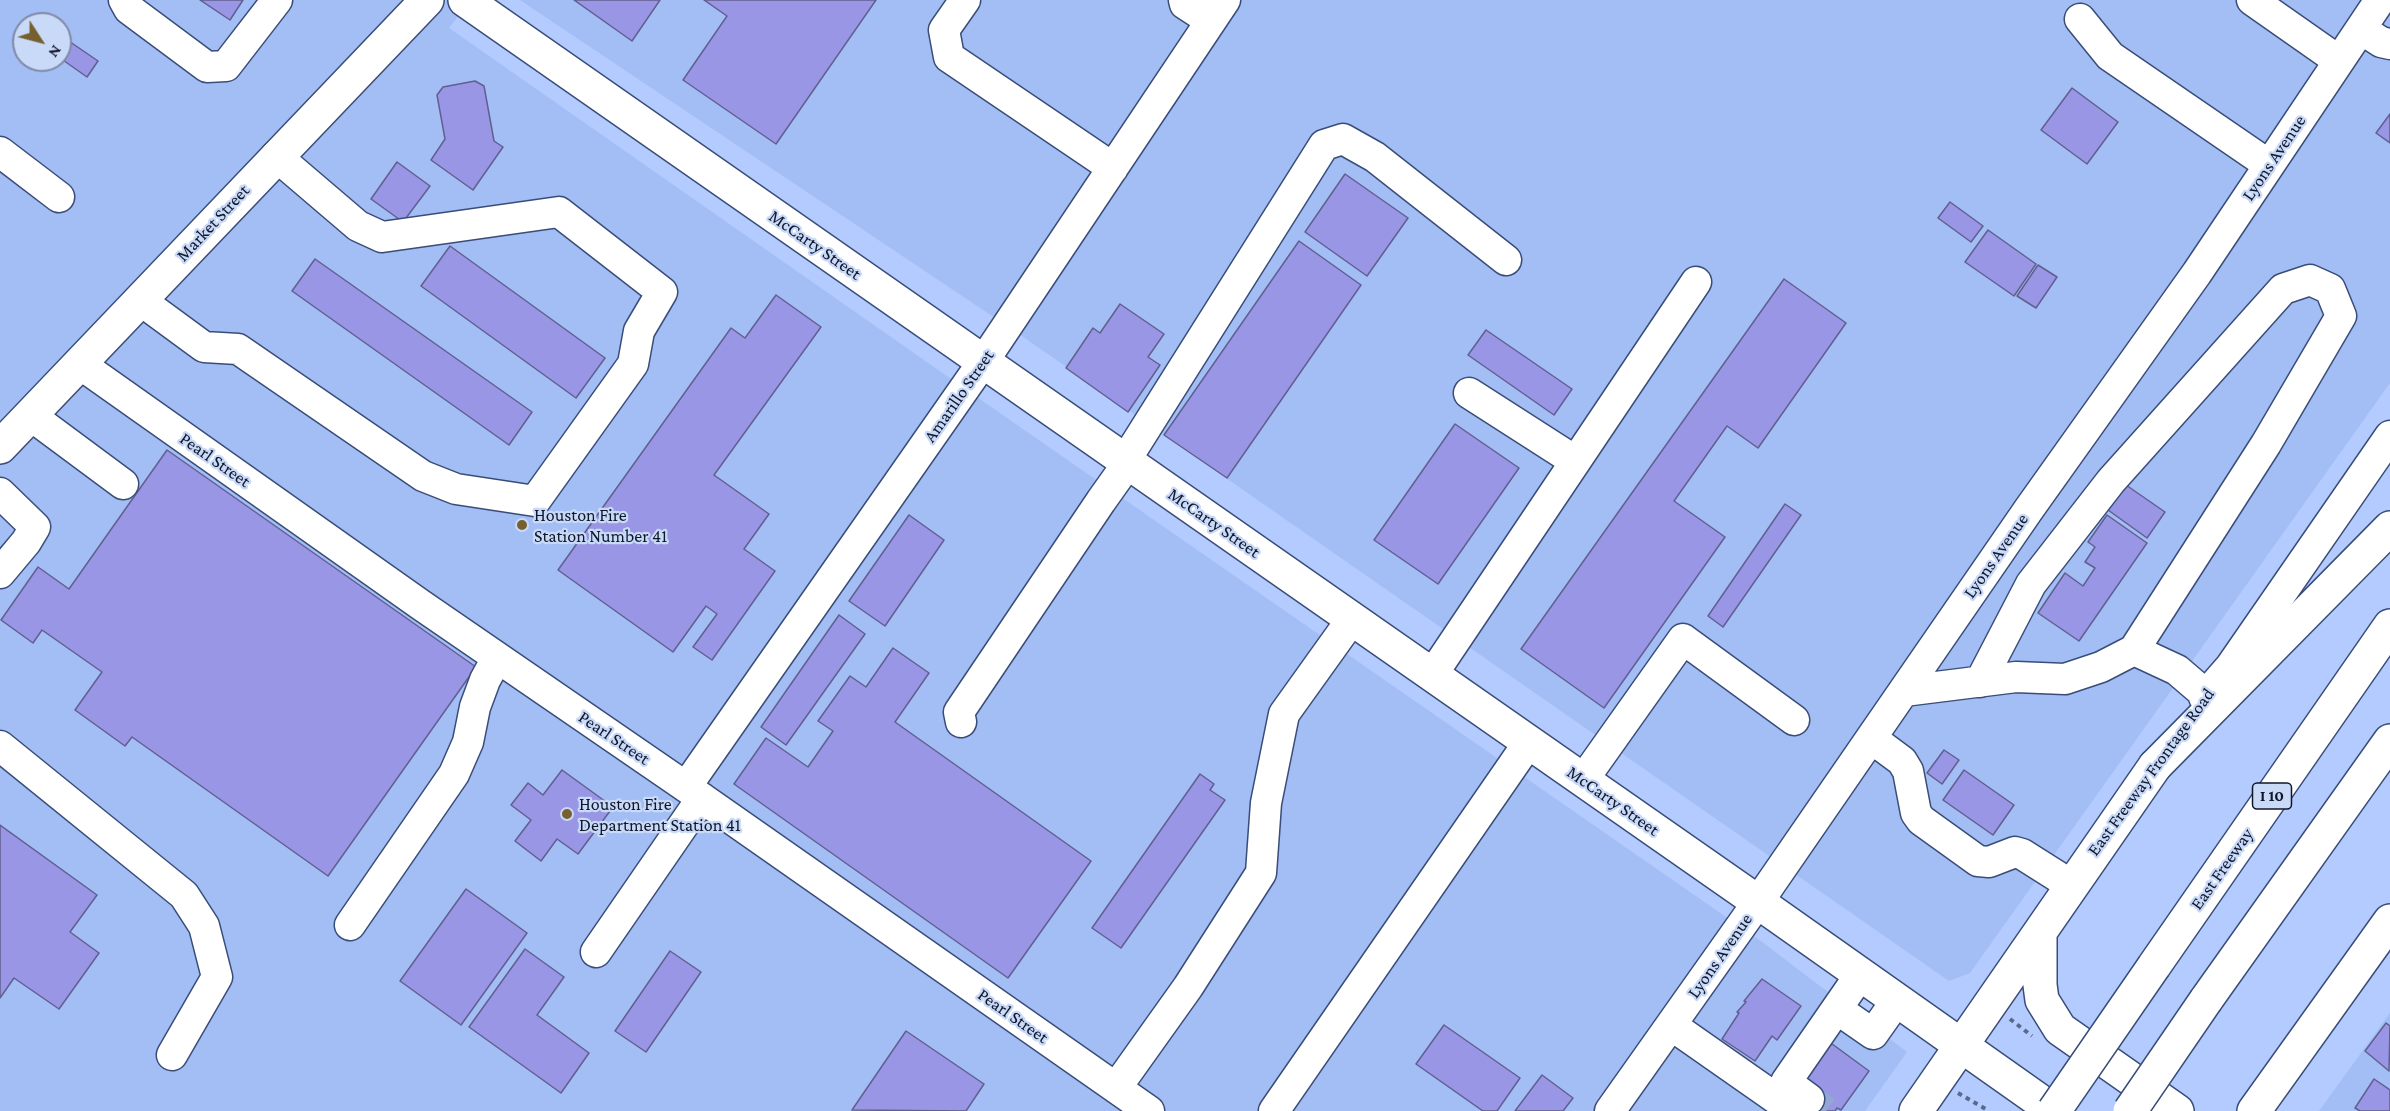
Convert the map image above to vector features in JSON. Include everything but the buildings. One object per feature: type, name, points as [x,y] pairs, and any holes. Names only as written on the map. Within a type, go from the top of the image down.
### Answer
[{"type":"main road","name":"Market Street","points":[[0,447],[427,0]]},
{"type":"main road","name":"McCarty Street","points":[[465,0],[1584,780],[2054,1111]]},
{"type":"main road","points":[[2155,766],[2390,528]]},
{"type":"main road","name":"East Freeway","points":[[2054,1111],[2390,626]]},
{"type":"main road","points":[[2130,1111],[2390,741]]},
{"type":"main road","name":"East Freeway Frontage Road","points":[[1916,1111],[2155,766]]},
{"type":"main road","points":[[2242,1111],[2262,1099],[2390,921]]},
{"type":"main road","points":[[2040,932],[2042,1000],[2060,1029],[2177,1111]]},
{"type":"street","points":[[124,0],[129,9],[207,67],[226,66],[277,0]]},
{"type":"street","points":[[965,0],[944,30],[949,57],[1113,168]]},
{"type":"street","points":[[1184,0],[1185,4],[1218,11]]},
{"type":"street","points":[[2252,0],[2339,61]]},
{"type":"street","name":"Lyons Avenue","points":[[1610,1111],[1758,902],[2029,509],[2198,273],[2380,0]]},
{"type":"street","name":"Amarillo Street","points":[[596,952],[694,792],[1218,11]]},
{"type":"street","points":[[2080,19],[2110,56],[2269,165]]},
{"type":"street","points":[[2361,29],[2380,42],[2390,44]]},
{"type":"street","points":[[961,722],[959,712],[1127,462],[1324,145],[1343,139],[1375,157],[1506,260]]},
{"type":"street","points":[[0,152],[59,197]]},
{"type":"street","points":[[140,300],[204,347],[238,349],[423,476],[456,489],[536,501],[633,364],[639,331],[662,292],[559,212],[381,237],[358,226],[276,156]]},
{"type":"street","points":[[1904,691],[1980,682],[2016,677],[2065,679],[2101,667],[2134,650],[2266,444],[2340,316],[2330,289],[2310,280],[2283,289],[2111,481],[2031,584],[1980,682]]},
{"type":"street","points":[[1432,675],[1696,282]]},
{"type":"street","name":"Pearl Street","points":[[80,364],[497,658],[694,792],[1149,1111]]},
{"type":"street","points":[[1469,393],[1575,461]]},
{"type":"street","points":[[30,415],[123,483]]},
{"type":"street","name":"East Freeway Frontage Road","points":[[2155,766],[2205,694],[2231,666],[2389,437]]},
{"type":"street","points":[[0,493],[34,527],[26,542],[0,573]]},
{"type":"street","points":[[1116,1088],[1188,987],[1261,873],[1266,803],[1284,714],[1352,619]]},
{"type":"street","points":[[1584,780],[1683,639],[1794,720]]},
{"type":"street","points":[[2134,650],[2177,670],[2205,694]]},
{"type":"street","points":[[350,925],[454,774],[468,742],[475,706],[497,658]]},
{"type":"street","points":[[1871,738],[1902,761],[1908,771],[1916,813],[1921,820],[1978,861],[1989,862],[2015,852],[2022,854],[2071,885]]},
{"type":"street","points":[[1274,1111],[1529,742]]},
{"type":"street","points":[[0,746],[184,895],[204,926],[217,977],[172,1055]]},
{"type":"street","points":[[1671,1025],[1791,1097],[1837,1009],[1860,975]]},
{"type":"street","points":[[1837,1009],[1873,1034],[1896,1000]]},
{"type":"path","points":[[1953,1090],[1989,1111]]},
{"type":"shaded area","points":[[0,0],[471,0],[449,28],[1762,942],[1907,1052],[1865,1111],[0,1111]]},
{"type":"shaded area","points":[[520,0],[2390,0],[2390,383],[1970,973],[1949,981],[1019,334]]},
{"type":"shaded area","points":[[2390,1013],[2390,1111],[2319,1111]]},
{"type":"tunnel","points":[[1809,1099],[1826,1111]]},
{"type":"place","name":"Houston Fire Station Number 41","points":[[522,525]]},
{"type":"place","name":"Houston Fire Department Station 41","points":[[567,814]]}]
